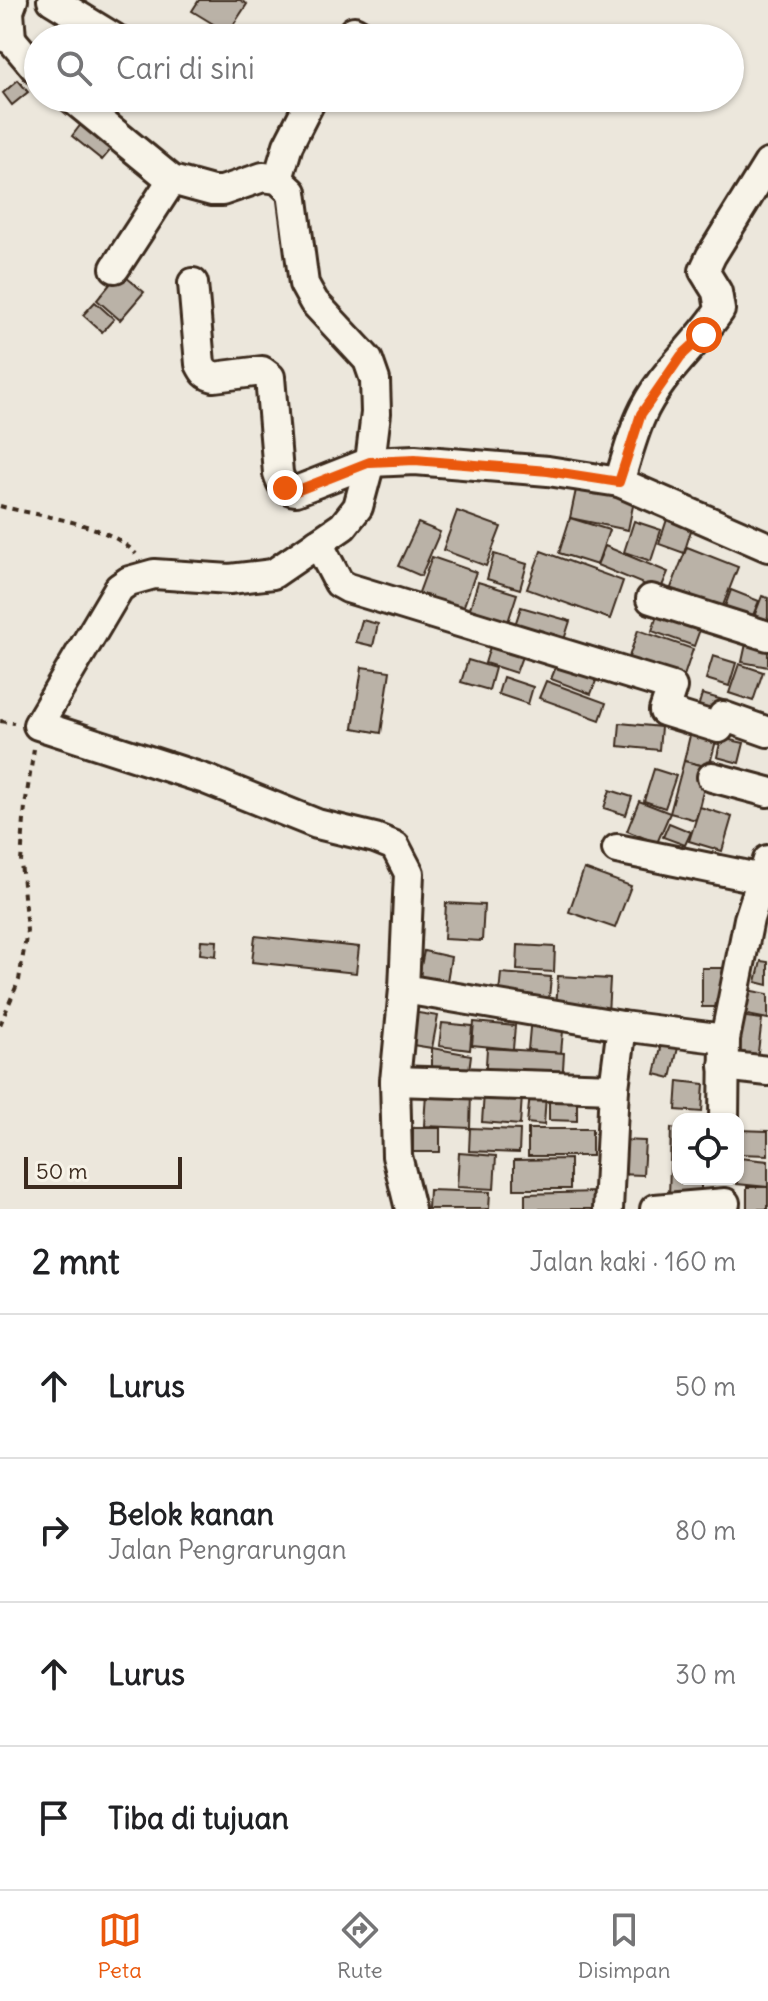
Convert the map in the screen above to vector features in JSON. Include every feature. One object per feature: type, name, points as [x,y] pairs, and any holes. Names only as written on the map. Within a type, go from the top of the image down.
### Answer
[{"type":"street","points":[[13,0],[5,38],[24,57]]},
{"type":"street","points":[[52,0],[91,24]]},
{"type":"street","points":[[89,112],[172,180],[222,191],[263,177],[278,179],[292,192],[304,284],[314,302],[368,360],[372,369],[376,413],[370,462],[358,507],[343,526],[273,574],[230,579],[154,574],[129,581],[119,588],[38,725],[205,779],[317,824],[395,846],[409,873],[404,989],[395,1081],[397,1156],[410,1209]]},
{"type":"street","points":[[278,179],[288,145],[305,112]]},
{"type":"street","points":[[619,482],[641,414],[681,356],[704,335],[720,310],[717,292],[704,271],[768,164]]},
{"type":"street","points":[[115,268],[172,180]]},
{"type":"street","points":[[193,283],[203,371],[214,377],[262,371],[270,377],[278,473],[285,488],[296,491],[370,462],[415,460],[548,471],[619,482],[768,547]]},
{"type":"street","points":[[318,543],[339,583],[348,588],[672,687],[664,711],[674,716],[719,728],[723,716],[768,732]]},
{"type":"street","points":[[651,599],[768,636]]},
{"type":"street","points":[[712,777],[768,792]]},
{"type":"street","points":[[617,849],[765,869],[759,922],[724,1052],[724,1113]]},
{"type":"street","points":[[404,989],[622,1026],[724,1052],[768,1071]]},
{"type":"street","points":[[608,1209],[614,1088],[622,1026]]},
{"type":"street","points":[[395,1081],[614,1088]]},
{"type":"street","points":[[655,1209],[725,1197]]},
{"type":"path","points":[[0,506],[90,527],[114,536],[132,549],[154,574]]},
{"type":"path","points":[[0,1025],[19,980],[27,931],[21,862],[25,806],[38,725]]},
{"type":"building","points":[[199,0],[240,0],[247,4],[234,24],[213,24],[192,11]]},
{"type":"building","points":[[18,80],[24,87],[24,95],[12,105],[3,93]]},
{"type":"building","points":[[82,123],[113,147],[102,160],[72,136]]},
{"type":"building","points":[[120,272],[144,292],[120,320],[97,300]]},
{"type":"building","points":[[95,302],[114,319],[102,332],[83,315]]},
{"type":"building","points":[[577,485],[635,496],[628,530],[570,518]]},
{"type":"building","points":[[457,511],[501,527],[486,566],[443,550]]},
{"type":"building","points":[[669,513],[694,521],[684,553],[659,544]]},
{"type":"building","points":[[570,518],[609,530],[597,565],[559,553]]},
{"type":"building","points":[[634,521],[661,530],[651,561],[624,552]]},
{"type":"building","points":[[418,523],[440,532],[421,576],[398,566]]},
{"type":"building","points":[[605,546],[668,572],[660,591],[597,565]]},
{"type":"building","points":[[687,547],[738,567],[720,613],[669,593]]},
{"type":"building","points":[[541,551],[623,581],[610,619],[527,589]]},
{"type":"building","points":[[494,554],[527,564],[520,589],[487,579]]},
{"type":"building","points":[[432,557],[476,572],[461,614],[417,598]]},
{"type":"building","points":[[478,582],[517,594],[506,628],[468,615]]},
{"type":"building","points":[[731,590],[759,601],[751,620],[724,609]]},
{"type":"building","points":[[762,596],[768,598],[768,627],[752,622]]},
{"type":"building","points":[[660,606],[703,621],[694,646],[652,631]]},
{"type":"building","points":[[521,607],[570,621],[563,643],[514,628]]},
{"type":"building","points":[[362,620],[378,624],[373,646],[356,642]]},
{"type":"building","points":[[638,630],[693,649],[683,679],[628,660]]},
{"type":"building","points":[[493,637],[525,648],[516,673],[485,663]]},
{"type":"building","points":[[747,639],[768,643],[768,667],[742,662]]},
{"type":"building","points":[[713,656],[736,663],[729,686],[706,679]]},
{"type":"building","points":[[560,657],[599,673],[591,694],[551,679]]},
{"type":"building","points":[[468,660],[495,668],[489,690],[461,682]]},
{"type":"building","points":[[739,664],[763,672],[753,701],[729,693]]},
{"type":"building","points":[[362,667],[390,671],[381,733],[353,728]]},
{"type":"building","points":[[503,677],[533,687],[528,704],[498,694]]},
{"type":"building","points":[[546,681],[606,703],[600,720],[539,698]]},
{"type":"building","points":[[702,694],[723,700],[717,723],[695,718]]},
{"type":"building","points":[[620,723],[661,727],[659,750],[618,746]]},
{"type":"building","points":[[691,731],[717,737],[709,767],[684,761]]},
{"type":"building","points":[[721,738],[744,743],[739,763],[717,757]]},
{"type":"building","points":[[684,761],[709,767],[696,820],[670,813]]},
{"type":"building","points":[[654,769],[676,776],[665,808],[644,801]]},
{"type":"building","points":[[610,790],[632,797],[626,815],[604,808]]},
{"type":"building","points":[[639,801],[670,813],[657,843],[627,831]]},
{"type":"building","points":[[700,807],[732,817],[722,851],[689,841]]},
{"type":"building","points":[[669,823],[691,832],[685,845],[663,837]]},
{"type":"building","points":[[584,869],[631,886],[615,928],[569,912]]},
{"type":"building","points":[[446,903],[484,905],[482,941],[444,939]]},
{"type":"building","points":[[255,936],[359,947],[356,973],[252,962]]},
{"type":"building","points":[[201,940],[217,941],[216,956],[200,954]]},
{"type":"building","points":[[518,945],[555,947],[554,972],[517,970]]},
{"type":"building","points":[[424,951],[451,957],[447,981],[419,976]]},
{"type":"building","points":[[761,961],[768,962],[768,985],[756,982]]},
{"type":"building","points":[[702,968],[725,968],[725,1007],[702,1007]]},
{"type":"building","points":[[501,973],[551,977],[549,998],[499,994]]},
{"type":"building","points":[[558,976],[610,979],[608,1014],[556,1011]]},
{"type":"building","points":[[742,989],[768,994],[768,1019],[737,1013]]},
{"type":"building","points":[[412,1012],[438,1016],[432,1048],[406,1044]]},
{"type":"building","points":[[739,1016],[762,1019],[757,1060],[733,1057]]},
{"type":"building","points":[[531,1017],[564,1020],[561,1053],[528,1050]]},
{"type":"building","points":[[474,1022],[515,1026],[513,1049],[472,1045]]},
{"type":"building","points":[[442,1023],[472,1026],[470,1050],[439,1046]]},
{"type":"building","points":[[664,1035],[680,1039],[671,1078],[655,1074]]},
{"type":"building","points":[[432,1048],[471,1055],[468,1078],[432,1075]]},
{"type":"building","points":[[487,1048],[564,1053],[562,1085],[485,1081]]},
{"type":"building","points":[[678,1081],[704,1084],[702,1112],[676,1110]]},
{"type":"building","points":[[426,1092],[471,1093],[470,1128],[424,1126]]},
{"type":"building","points":[[484,1093],[522,1096],[520,1125],[482,1122]]},
{"type":"building","points":[[530,1094],[546,1095],[544,1125],[527,1123]]},
{"type":"building","points":[[549,1095],[577,1096],[577,1121],[549,1120]]},
{"type":"building","points":[[413,1128],[440,1128],[440,1152],[413,1152]]},
{"type":"building","points":[[470,1128],[520,1130],[519,1153],[469,1151]]},
{"type":"building","points":[[671,1128],[672,1185],[701,1185],[701,1199],[669,1198]]},
{"type":"building","points":[[528,1129],[592,1129],[592,1156],[528,1156]]},
{"type":"building","points":[[744,1130],[768,1131],[768,1155],[744,1154]]},
{"type":"building","points":[[620,1140],[645,1141],[643,1175],[618,1174]]},
{"type":"building","points":[[459,1153],[496,1156],[494,1189],[457,1187]]},
{"type":"building","points":[[570,1159],[570,1189],[514,1189],[514,1160]]},
{"type":"building","points":[[744,1159],[768,1161],[768,1187],[744,1185]]},
{"type":"building","points":[[747,1187],[768,1187],[768,1209],[747,1209]]},
{"type":"building","points":[[429,1190],[490,1192],[489,1209],[428,1209]]},
{"type":"building","points":[[595,1192],[595,1209],[525,1209],[525,1194]]},
{"type":"route","points":[[285,488],[296,491],[370,462],[415,460],[548,471],[619,482],[641,414],[681,356],[704,335]]}]
